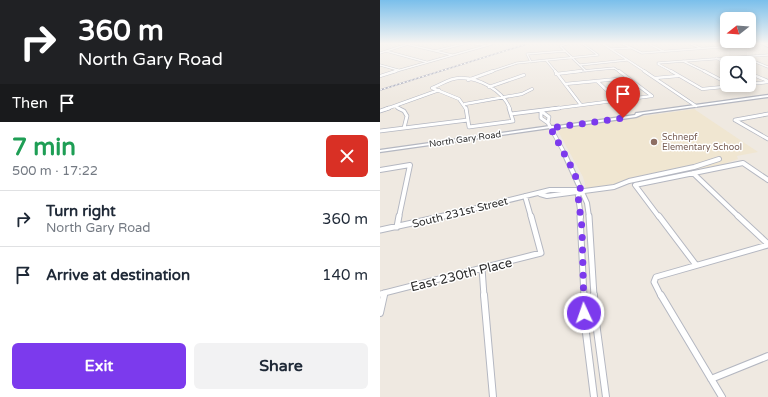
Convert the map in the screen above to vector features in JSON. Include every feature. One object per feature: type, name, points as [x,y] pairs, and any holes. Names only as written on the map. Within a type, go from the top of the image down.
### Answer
[{"type":"main road","name":"North Gary Road","points":[[380,152],[549,125],[558,127],[768,96]]},
{"type":"street","points":[[380,76],[425,63]]},
{"type":"street","points":[[467,80],[506,66],[528,63]]},
{"type":"street","points":[[548,63],[581,105]]},
{"type":"street","points":[[579,64],[592,63]]},
{"type":"street","points":[[631,63],[696,106]]},
{"type":"street","points":[[670,63],[658,64],[702,89],[720,87]]},
{"type":"street","points":[[686,63],[720,80]]},
{"type":"street","points":[[757,63],[768,67]]},
{"type":"street","points":[[579,64],[586,70]]},
{"type":"street","points":[[380,65],[399,71]]},
{"type":"street","points":[[511,114],[652,96],[614,68],[556,74]]},
{"type":"street","points":[[489,87],[524,74]]},
{"type":"street","points":[[655,78],[678,76]]},
{"type":"street","points":[[756,76],[768,81]]},
{"type":"street","points":[[458,78],[467,80],[489,87],[505,98],[513,121],[469,127],[465,104],[455,96],[432,88],[458,78]]},
{"type":"street","points":[[565,84],[628,78]]},
{"type":"street","points":[[597,81],[618,100]]},
{"type":"street","points":[[756,83],[768,81]]},
{"type":"street","points":[[465,104],[505,98],[522,94],[532,89]]},
{"type":"street","points":[[380,111],[439,90]]},
{"type":"street","points":[[394,106],[404,111],[407,116],[404,128]]},
{"type":"street","points":[[541,111],[549,117],[549,125]]},
{"type":"street","points":[[541,111],[541,118],[549,125],[573,170],[587,203],[590,223],[595,315],[606,397]]},
{"type":"street","points":[[768,114],[735,120],[768,139]]},
{"type":"street","points":[[541,117],[547,116]]},
{"type":"street","points":[[380,131],[468,120]]},
{"type":"street","name":"South 231st Street","points":[[380,230],[525,196],[540,194],[547,196],[581,190],[614,187],[628,181],[694,167],[719,159]]},
{"type":"street","points":[[696,266],[635,185],[743,163],[768,180]]},
{"type":"street","points":[[380,170],[410,165],[397,227]]},
{"type":"street","points":[[693,173],[768,244],[656,277],[654,282],[722,397]]},
{"type":"street","points":[[581,190],[578,196],[582,228],[585,325],[594,397]]},
{"type":"street","name":"East 230th Place","points":[[382,293],[542,253],[525,196]]},
{"type":"street","points":[[482,268],[494,397]]},
{"type":"street","points":[[380,312],[382,293]]},
{"type":"street","points":[[711,379],[768,356]]},
{"type":"shaded area","name":"Schnepf Elementary School","points":[[694,109],[758,152],[737,156],[738,159],[724,164],[635,181],[615,189],[587,192],[583,177],[558,131],[561,128]]},
{"type":"railway","points":[[380,90],[468,63]]},
{"type":"place","name":"Schnepf Elementary School","points":[[654,142]]},
{"type":"route","points":[[584,313],[582,228],[578,196],[581,190],[573,170],[550,127],[623,118]]}]
